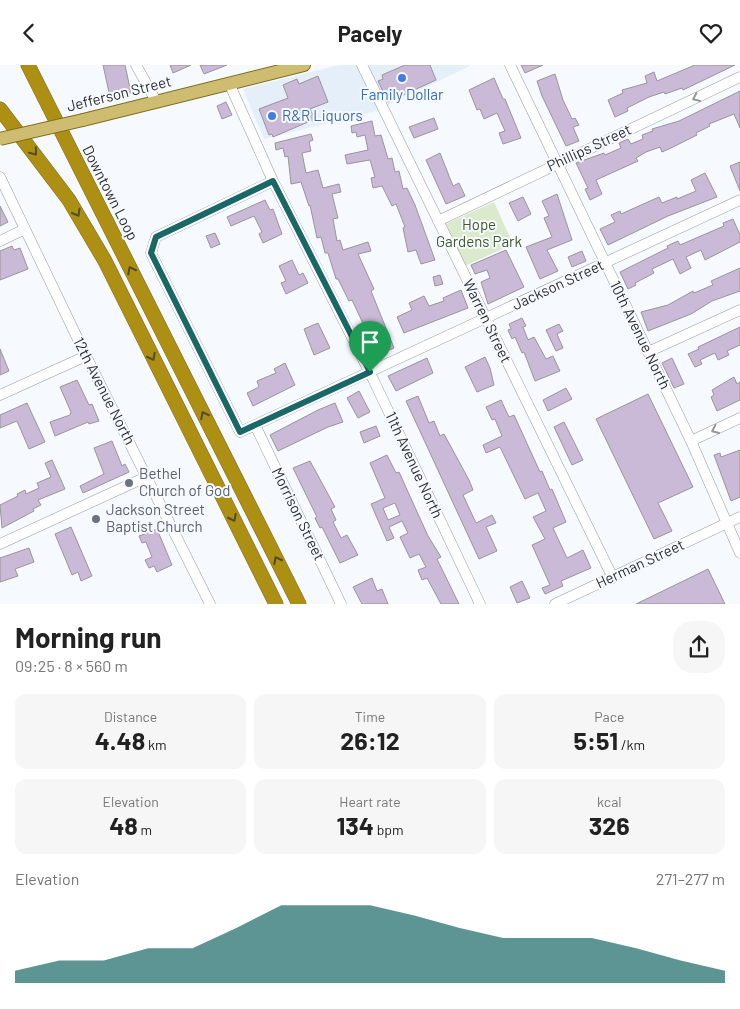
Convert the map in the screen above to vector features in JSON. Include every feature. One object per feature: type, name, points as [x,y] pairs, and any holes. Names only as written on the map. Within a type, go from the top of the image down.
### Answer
[{"type":"highway","points":[[20,65],[44,99]]},
{"type":"highway","name":"Downtown Loop","points":[[28,65],[299,604]]},
{"type":"highway","points":[[0,109],[69,200],[104,261],[276,604]]},
{"type":"highway","points":[[0,117],[18,132]]},
{"type":"main road","name":"Jefferson Street","points":[[0,139],[304,65]]},
{"type":"street","points":[[136,65],[156,101]]},
{"type":"street","name":"Warren Street","points":[[362,65],[613,578]]},
{"type":"street","name":"10th Avenue North","points":[[510,65],[691,441],[740,553]]},
{"type":"street","name":"Phillips Street","points":[[438,221],[740,77]]},
{"type":"street","name":"11th Avenue North","points":[[229,83],[273,181],[370,372],[480,604]]},
{"type":"street","name":"12th Avenue North","points":[[0,177],[86,356],[210,604]]},
{"type":"street","name":"Jackson Street","points":[[273,181],[156,237],[151,253],[240,432],[740,200]]},
{"type":"street","points":[[0,241],[25,229]]},
{"type":"street","points":[[648,352],[740,310]]},
{"type":"street","points":[[0,395],[86,356]]},
{"type":"street","points":[[691,441],[740,418]]},
{"type":"street","name":"Morrison Street","points":[[255,425],[341,604]]},
{"type":"street","points":[[0,545],[146,477]]},
{"type":"street","name":"Herman Street","points":[[554,604],[740,517]]},
{"type":"shaded area","points":[[339,65],[470,66],[376,111],[264,139],[243,89]]},
{"type":"green space","name":"Hope Gardens Park","points":[[494,202],[513,244],[465,266],[446,224]]},
{"type":"building","points":[[103,65],[125,65],[131,93],[110,97]]},
{"type":"building","points":[[170,65],[191,65],[173,73]]},
{"type":"building","points":[[200,65],[227,65],[204,74]]},
{"type":"building","points":[[405,65],[430,65],[436,80],[388,102],[378,81],[383,79],[382,75]]},
{"type":"building","points":[[521,65],[543,65],[525,73]]},
{"type":"building","points":[[695,65],[735,65],[683,90],[682,88],[649,97],[627,108],[628,111],[615,117],[608,100],[623,93],[622,90],[647,83],[645,76],[654,72],[657,81]]},
{"type":"building","points":[[555,74],[563,100],[572,119],[575,118],[579,125],[573,127],[579,141],[566,146],[542,96],[537,81]]},
{"type":"building","points":[[318,76],[328,102],[310,109],[315,119],[273,137],[272,134],[269,135],[259,109],[288,98],[283,85],[297,79],[299,84]]},
{"type":"building","points":[[494,78],[521,138],[503,144],[499,133],[505,131],[497,113],[484,119],[480,109],[477,110],[469,90]]},
{"type":"building","points":[[740,91],[740,128],[734,114],[709,124],[710,126],[696,133],[697,135],[662,152],[660,147],[646,152],[636,158],[638,161],[596,180],[602,194],[590,200],[585,189],[588,188],[576,163],[604,153],[605,155],[621,148],[619,143],[628,139],[631,144],[643,139],[642,135],[653,131],[652,129],[679,121]]},
{"type":"building","points":[[226,102],[232,115],[222,119],[217,106]]},
{"type":"building","points":[[434,118],[438,129],[414,138],[409,127]]},
{"type":"building","points":[[372,121],[375,136],[381,135],[388,159],[392,158],[395,172],[399,171],[403,189],[407,188],[415,205],[435,260],[421,264],[416,250],[408,252],[403,228],[405,227],[396,204],[392,206],[382,186],[373,188],[371,178],[375,177],[370,160],[347,164],[345,155],[368,150],[365,135],[357,137],[356,132],[352,133],[351,126]]},
{"type":"building","points":[[311,134],[313,140],[309,142],[311,151],[302,153],[306,173],[318,170],[323,188],[339,184],[341,192],[332,194],[338,218],[333,219],[337,241],[340,240],[343,250],[368,242],[371,251],[358,254],[374,289],[371,291],[394,348],[378,355],[352,300],[349,301],[338,279],[336,279],[328,253],[325,253],[321,237],[317,238],[310,205],[301,182],[291,184],[288,156],[285,157],[283,148],[276,150],[275,143]]},
{"type":"building","points":[[440,153],[453,186],[459,183],[465,196],[446,204],[426,160]]},
{"type":"building","points":[[740,162],[740,191],[730,166]]},
{"type":"building","points":[[705,173],[717,197],[668,216],[608,245],[600,229],[615,222],[611,215],[620,211],[621,214],[659,197],[662,203],[696,191],[691,180]]},
{"type":"building","points":[[557,194],[572,240],[547,250],[558,271],[540,279],[526,247],[552,237],[544,218],[549,216],[542,201]]},
{"type":"building","points":[[523,197],[531,214],[518,221],[509,203]]},
{"type":"building","points":[[265,200],[270,210],[273,209],[282,234],[263,243],[259,234],[262,232],[254,216],[231,226],[227,217]]},
{"type":"building","points":[[0,206],[8,222],[0,226]]},
{"type":"building","points":[[733,219],[740,235],[740,242],[705,260],[701,250],[686,257],[691,268],[680,274],[673,259],[652,269],[654,273],[628,289],[620,272],[668,248],[667,246],[678,241],[680,245],[724,226],[723,223]]},
{"type":"building","points":[[215,233],[220,244],[211,248],[206,236]]},
{"type":"building","points":[[12,246],[14,250],[20,248],[28,269],[0,280],[0,251]]},
{"type":"building","points":[[506,250],[524,287],[488,304],[481,282],[490,278],[487,270],[475,274],[471,265]]},
{"type":"building","points":[[582,251],[586,261],[572,267],[568,257]]},
{"type":"building","points":[[292,260],[299,275],[303,273],[308,283],[286,294],[281,283],[286,281],[279,266]]},
{"type":"building","points":[[740,268],[740,291],[712,301],[691,314],[648,331],[641,312],[668,305],[693,291],[694,293],[713,285],[711,281]]},
{"type":"building","points":[[440,275],[443,284],[435,286],[433,277]]},
{"type":"building","points":[[461,290],[468,308],[404,333],[397,317],[412,310],[409,303],[424,296],[429,306],[444,301],[443,298]]},
{"type":"building","points":[[522,318],[526,326],[523,327],[528,340],[534,337],[546,359],[553,356],[560,371],[535,381],[524,352],[522,353],[515,337],[512,339],[508,330],[511,329],[509,324]]},
{"type":"building","points":[[318,323],[330,348],[314,355],[304,329]]},
{"type":"building","points":[[559,324],[563,331],[557,334],[563,348],[556,351],[546,330]]},
{"type":"building","points":[[740,327],[740,345],[727,351],[729,355],[718,360],[715,353],[700,360],[702,364],[695,367],[688,354],[699,349],[698,347]]},
{"type":"building","points":[[0,349],[9,371],[0,375]]},
{"type":"building","points":[[485,357],[494,385],[477,392],[465,367]]},
{"type":"building","points":[[427,358],[433,373],[396,391],[388,376]]},
{"type":"building","points":[[672,358],[684,384],[674,388],[662,363]]},
{"type":"building","points":[[285,363],[295,385],[253,406],[247,393],[259,387],[257,381],[276,373],[274,369]]},
{"type":"building","points":[[734,377],[737,384],[740,382],[740,400],[717,411],[711,397],[714,395],[712,390]]},
{"type":"building","points":[[77,380],[89,405],[92,404],[99,421],[89,424],[88,422],[55,436],[50,422],[70,415],[71,412],[60,387]]},
{"type":"building","points":[[566,388],[572,399],[548,411],[543,400]]},
{"type":"building","points":[[359,391],[370,412],[358,418],[347,398]]},
{"type":"building","points":[[648,394],[693,487],[658,503],[672,531],[654,539],[596,419]]},
{"type":"building","points":[[418,396],[429,423],[434,421],[440,436],[444,434],[469,480],[473,490],[463,495],[476,523],[492,515],[496,523],[486,527],[497,551],[479,559],[406,401]]},
{"type":"building","points":[[501,400],[509,417],[514,415],[540,472],[542,471],[550,490],[552,489],[566,522],[553,528],[567,558],[583,550],[591,568],[561,581],[563,586],[545,594],[542,588],[550,585],[532,545],[545,539],[533,517],[546,511],[538,493],[525,499],[500,447],[486,453],[483,445],[502,436],[495,419],[492,420],[486,407]]},
{"type":"building","points":[[27,403],[45,442],[29,449],[17,421],[0,428],[0,415]]},
{"type":"building","points":[[335,403],[343,422],[328,427],[278,451],[270,435]]},
{"type":"building","points":[[564,422],[583,460],[572,465],[554,427]]},
{"type":"building","points":[[376,426],[380,436],[364,443],[360,432]]},
{"type":"building","points":[[112,441],[122,466],[125,464],[129,472],[83,493],[80,486],[104,474],[94,448]]},
{"type":"building","points":[[740,450],[740,497],[731,501],[714,455],[720,453],[721,457]]},
{"type":"building","points":[[387,455],[396,473],[399,472],[428,536],[441,557],[437,559],[459,604],[441,604],[427,578],[422,580],[418,570],[426,567],[419,554],[410,558],[400,537],[408,533],[402,521],[389,527],[394,538],[387,541],[371,504],[385,498],[370,463]],"holes":[[[395,503],[400,515],[388,520],[383,508]]]},
{"type":"building","points":[[52,460],[65,489],[38,500],[41,505],[33,509],[34,511],[2,528],[0,505],[18,496],[17,494],[25,490],[26,494],[39,488],[37,483],[51,477],[45,463]]},
{"type":"building","points":[[310,461],[335,507],[331,509],[336,520],[333,522],[341,538],[347,535],[358,555],[340,563],[322,527],[320,528],[315,518],[317,517],[293,468]]},
{"type":"building","points":[[71,527],[92,576],[81,581],[78,572],[72,575],[55,534]]},
{"type":"building","points":[[157,529],[172,565],[157,572],[154,566],[149,568],[145,560],[152,557],[146,542],[142,543],[139,536]]},
{"type":"building","points":[[29,548],[34,562],[15,569],[18,576],[0,582],[0,558]]},
{"type":"building","points":[[708,569],[725,604],[636,604]]},
{"type":"building","points":[[372,578],[377,591],[382,589],[388,604],[362,604],[353,587]]},
{"type":"building","points":[[522,581],[530,598],[517,603],[510,587]]},
{"type":"place","name":"Family Dollar","points":[[402,78]]},
{"type":"place","name":"R&R Liquors","points":[[272,116]]},
{"type":"place","name":"Bethel Church of God","points":[[129,483]]},
{"type":"place","name":"Jackson Street Baptist Church","points":[[96,519]]},
{"type":"route","points":[[273,181],[370,372],[240,432],[151,253],[156,237],[273,181]]}]
